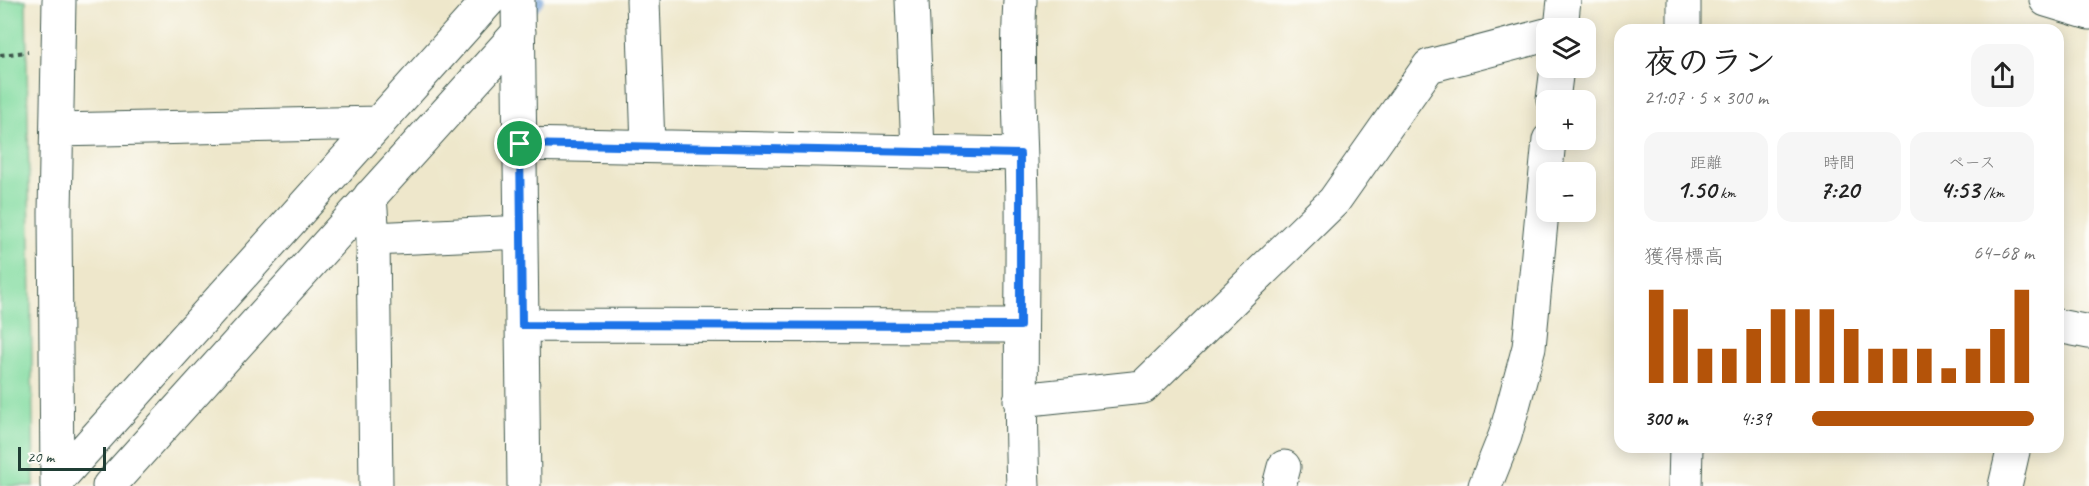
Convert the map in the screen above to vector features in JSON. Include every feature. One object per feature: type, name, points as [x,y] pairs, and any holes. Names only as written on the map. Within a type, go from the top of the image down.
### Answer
[{"type":"main road","points":[[57,484],[55,329],[59,0]]},
{"type":"main road","points":[[57,484],[489,0]]},
{"type":"main road","points":[[518,0],[524,486]]},
{"type":"main road","points":[[643,0],[648,146]]},
{"type":"main road","points":[[912,0],[918,151]]},
{"type":"main road","points":[[1020,0],[1017,50],[1020,154],[1020,400],[1023,486]]},
{"type":"main road","points":[[1562,18],[1564,0]]},
{"type":"main road","points":[[1684,0],[1684,24]]},
{"type":"main road","points":[[109,486],[519,32]]},
{"type":"main road","points":[[1020,400],[1143,387],[1334,201],[1430,66],[1536,38]]},
{"type":"main road","points":[[57,130],[379,123]]},
{"type":"main road","points":[[520,144],[1020,154]]},
{"type":"main road","points":[[1485,486],[1505,436],[1529,347],[1548,150]]},
{"type":"main road","points":[[370,196],[373,239],[376,486]]},
{"type":"main road","points":[[373,239],[521,232]]},
{"type":"main road","points":[[522,325],[1020,326]]},
{"type":"main road","points":[[2064,327],[2089,332]]},
{"type":"main road","points":[[1685,486],[1686,453]]},
{"type":"main road","points":[[2005,486],[2013,453]]},
{"type":"green space","points":[[0,0],[26,0],[34,486],[0,486]]},
{"type":"waterway","points":[[528,14],[540,0]]},
{"type":"route","points":[[520,144],[1020,154],[1022,201],[1020,326],[522,325],[520,144]]}]
